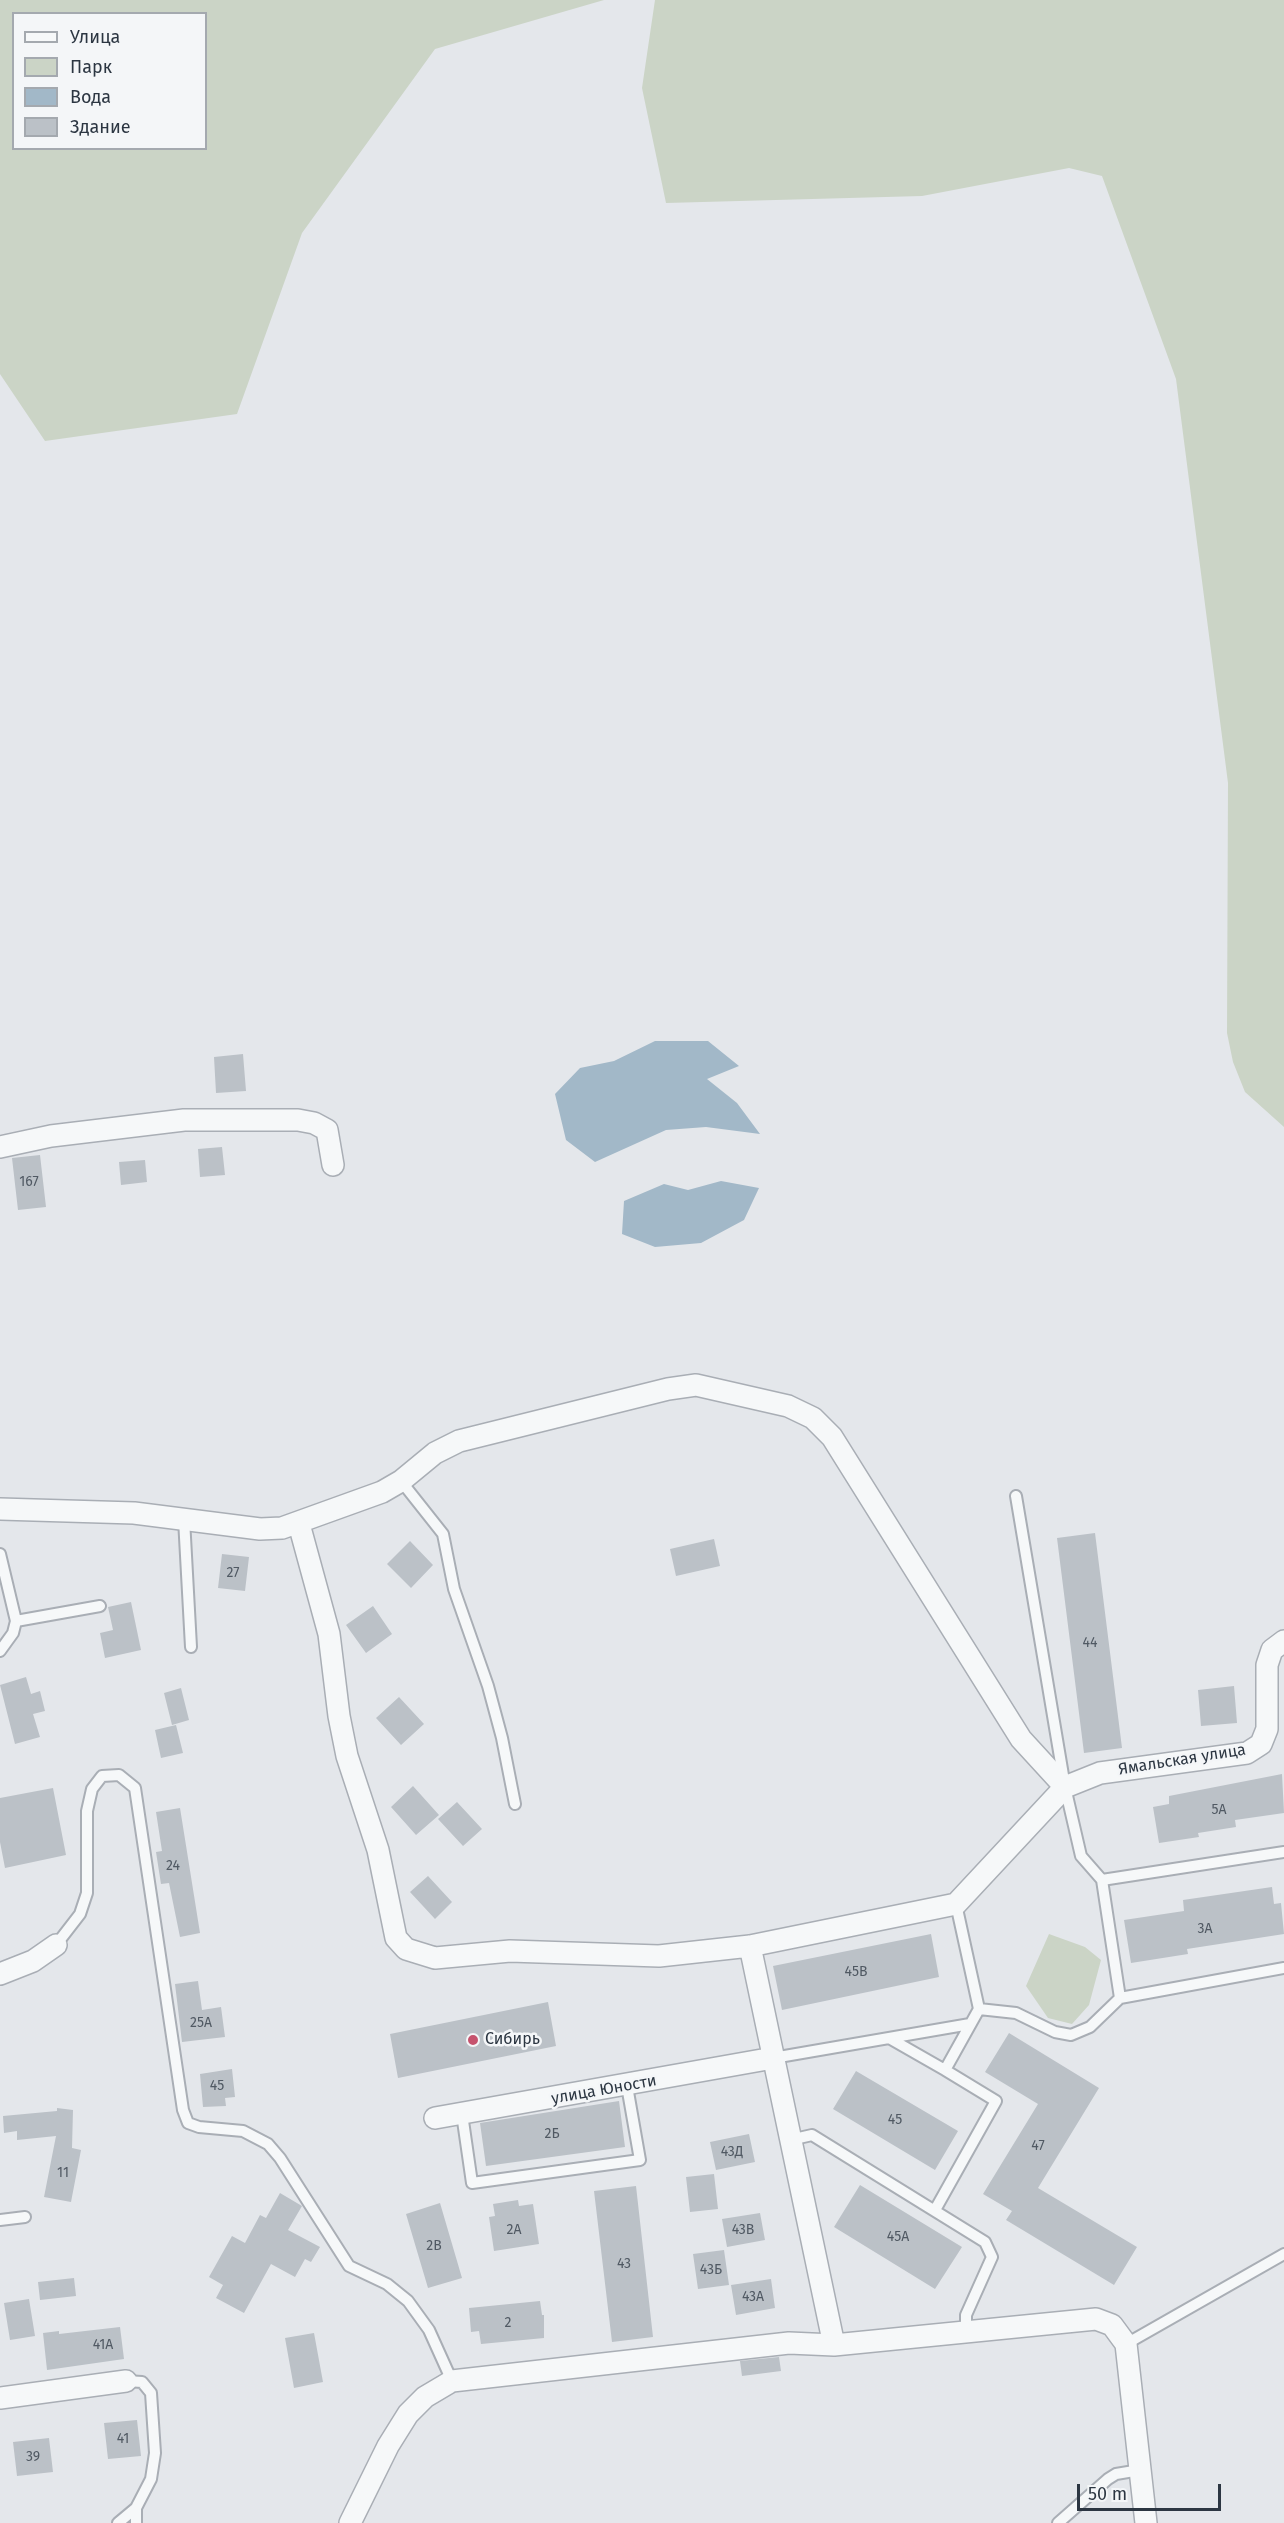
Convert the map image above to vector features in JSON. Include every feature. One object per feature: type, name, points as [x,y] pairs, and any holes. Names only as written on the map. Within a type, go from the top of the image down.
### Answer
[{"type":"street","points":[[0,1147],[51,1136],[184,1120],[298,1120],[314,1123],[327,1130],[333,1165]]},
{"type":"street","points":[[0,1509],[134,1513],[260,1529],[282,1528],[299,1524],[382,1492],[401,1481],[435,1453],[459,1441],[668,1389],[696,1385],[788,1406],[813,1418],[832,1437],[1021,1739],[1065,1787],[956,1904],[750,1946],[641,1956],[510,1951],[435,1958],[406,1949],[396,1938],[378,1850],[347,1756],[339,1716],[327,1625],[299,1524]]},
{"type":"street","name":"Ямальская улица","points":[[1065,1787],[1100,1773],[1246,1753],[1262,1744],[1267,1729],[1267,1665],[1272,1650],[1284,1641]]},
{"type":"street","points":[[0,1974],[33,1961],[56,1945]]},
{"type":"street","points":[[750,1946],[834,2345]]},
{"type":"street","name":"улица Юности","points":[[435,2118],[627,2086],[772,2058]]},
{"type":"street","points":[[350,2523],[388,2446],[408,2414],[425,2397],[452,2381],[789,2343],[834,2345],[966,2334],[1096,2319],[1112,2325],[1126,2344],[1146,2523]]},
{"type":"street","points":[[0,2398],[126,2380]]},
{"type":"lane","points":[[401,1481],[443,1534],[454,1589],[488,1686],[499,1727],[514,1804]]},
{"type":"lane","points":[[1016,1496],[1065,1787],[1082,1856],[1102,1880],[1120,1998]]},
{"type":"lane","points":[[184,1519],[191,1647]]},
{"type":"lane","points":[[0,1554],[16,1621],[13,1633],[0,1651]]},
{"type":"lane","points":[[16,1621],[100,1606]]},
{"type":"lane","points":[[56,1945],[80,1914],[87,1893],[87,1811],[92,1790],[102,1776],[119,1775],[135,1788],[183,2110],[188,2123],[199,2127],[243,2131],[268,2144],[280,2158],[349,2266],[387,2284],[408,2301],[429,2330],[452,2381]]},
{"type":"lane","points":[[1102,1880],[1284,1852]]},
{"type":"lane","points":[[945,2070],[979,2009],[956,1904]]},
{"type":"lane","points":[[979,2009],[1016,2013],[1055,2032],[1071,2035],[1090,2027],[1120,1998],[1284,1968]]},
{"type":"lane","points":[[772,2058],[970,2024]]},
{"type":"lane","points":[[889,2038],[996,2101],[935,2210]]},
{"type":"lane","points":[[462,2114],[472,2183],[640,2160],[627,2086]]},
{"type":"lane","points":[[790,2140],[812,2135],[986,2242],[992,2257],[966,2315],[966,2334]]},
{"type":"lane","points":[[0,2220],[25,2217]]},
{"type":"lane","points":[[1126,2344],[1284,2254]]},
{"type":"lane","points":[[118,2523],[136,2508],[151,2479],[155,2453],[151,2393],[142,2382],[126,2380]]},
{"type":"lane","points":[[1058,2523],[1072,2514],[1108,2479],[1116,2474],[1140,2470]]},
{"type":"lane","points":[[136,2508],[136,2523]]},
{"type":"green space","points":[[0,0],[604,0],[435,49],[302,233],[237,414],[45,441],[0,374]]},
{"type":"green space","points":[[655,0],[1284,0],[1284,1127],[1245,1092],[1233,1062],[1227,1033],[1228,783],[1176,379],[1102,176],[1069,168],[922,196],[666,203],[642,88]]},
{"type":"green space","points":[[1049,1934],[1085,1947],[1101,1960],[1089,2005],[1072,2024],[1048,2018],[1026,1986]]},
{"type":"water","points":[[655,1041],[708,1041],[739,1066],[707,1079],[737,1103],[760,1134],[706,1127],[666,1130],[595,1162],[566,1140],[555,1094],[580,1068],[614,1061]]},
{"type":"water","points":[[721,1181],[759,1188],[744,1220],[701,1243],[655,1247],[622,1234],[624,1201],[664,1184],[688,1190]]},
{"type":"building","points":[[243,1054],[246,1091],[216,1093],[214,1057]]},
{"type":"building","points":[[222,1147],[225,1175],[200,1177],[198,1149]]},
{"type":"building","points":[[40,1155],[46,1207],[18,1210],[12,1158]]},
{"type":"building","points":[[145,1160],[147,1182],[121,1185],[119,1162]]},
{"type":"building","points":[[1095,1533],[1122,1748],[1084,1753],[1057,1538]]},
{"type":"building","points":[[714,1539],[720,1566],[676,1576],[670,1549]]},
{"type":"building","points":[[410,1541],[433,1565],[411,1588],[387,1564]]},
{"type":"building","points":[[222,1554],[249,1557],[245,1591],[218,1588]]},
{"type":"building","points":[[131,1602],[141,1650],[105,1658],[100,1633],[113,1630],[108,1607]]},
{"type":"building","points":[[373,1606],[392,1634],[366,1653],[346,1625]]},
{"type":"building","points":[[26,1677],[31,1694],[40,1691],[45,1711],[33,1714],[40,1737],[15,1744],[0,1685]]},
{"type":"building","points":[[1234,1686],[1237,1723],[1201,1726],[1198,1690]]},
{"type":"building","points":[[181,1688],[189,1720],[172,1725],[164,1693]]},
{"type":"building","points":[[399,1697],[424,1724],[401,1745],[376,1718]]},
{"type":"building","points":[[176,1725],[183,1753],[161,1758],[155,1730]]},
{"type":"building","points":[[1282,1774],[1284,1813],[1235,1820],[1236,1827],[1198,1833],[1199,1837],[1159,1843],[1153,1807],[1169,1804],[1169,1796]]},
{"type":"building","points":[[413,1786],[439,1815],[416,1835],[391,1807]]},
{"type":"building","points":[[53,1788],[66,1855],[5,1868],[0,1842],[0,1798]]},
{"type":"building","points":[[457,1802],[482,1829],[463,1846],[438,1819]]},
{"type":"building","points":[[180,1808],[200,1933],[180,1937],[169,1883],[161,1884],[156,1852],[162,1851],[156,1812]]},
{"type":"building","points":[[428,1876],[452,1902],[435,1919],[410,1892]]},
{"type":"building","points":[[1272,1887],[1274,1904],[1281,1903],[1284,1934],[1187,1949],[1188,1954],[1131,1963],[1124,1920],[1184,1911],[1183,1900]]},
{"type":"building","points":[[931,1934],[939,1977],[782,2010],[773,1966]]},
{"type":"building","points":[[198,1981],[202,2010],[221,2007],[225,2037],[182,2042],[175,1984]]},
{"type":"building","name":"Сибирь","points":[[548,2002],[556,2046],[398,2078],[390,2034]]},
{"type":"building","points":[[1009,2033],[1099,2088],[1038,2188],[1137,2247],[1114,2285],[1006,2220],[1012,2211],[983,2194],[1038,2104],[985,2072]]},
{"type":"building","points":[[232,2069],[235,2097],[225,2098],[226,2106],[203,2107],[200,2074]]},
{"type":"building","points":[[856,2071],[958,2131],[935,2170],[833,2109]]},
{"type":"building","points":[[619,2101],[625,2147],[486,2166],[480,2123]]},
{"type":"building","points":[[57,2108],[73,2110],[72,2148],[81,2150],[71,2202],[44,2197],[56,2136],[17,2140],[17,2131],[4,2133],[3,2116],[57,2111]]},
{"type":"building","points":[[749,2134],[755,2162],[716,2170],[710,2142]]},
{"type":"building","points":[[714,2174],[718,2209],[690,2212],[686,2177]]},
{"type":"building","points":[[860,2185],[962,2247],[935,2289],[834,2227]]},
{"type":"building","points":[[636,2186],[653,2337],[612,2342],[594,2191]]},
{"type":"building","points":[[280,2193],[302,2206],[288,2230],[320,2247],[311,2262],[305,2259],[295,2277],[271,2264],[244,2313],[216,2298],[223,2285],[209,2277],[232,2236],[245,2243],[260,2215],[266,2218]]},
{"type":"building","points":[[518,2200],[519,2206],[533,2204],[539,2244],[494,2251],[489,2217],[495,2216],[493,2204]]},
{"type":"building","points":[[440,2203],[462,2278],[428,2288],[406,2214]]},
{"type":"building","points":[[760,2213],[765,2240],[727,2247],[722,2219]]},
{"type":"building","points":[[724,2250],[729,2285],[698,2289],[693,2254]]},
{"type":"building","points":[[74,2278],[76,2296],[40,2300],[38,2282]]},
{"type":"building","points":[[771,2279],[775,2308],[736,2315],[731,2285]]},
{"type":"building","points":[[29,2299],[35,2336],[10,2340],[4,2303]]},
{"type":"building","points":[[540,2301],[542,2315],[544,2315],[544,2338],[481,2344],[479,2331],[471,2332],[469,2308]]},
{"type":"building","points":[[120,2327],[124,2359],[47,2370],[43,2333],[59,2331],[59,2334]]},
{"type":"building","points":[[314,2333],[323,2382],[294,2388],[285,2338]]},
{"type":"building","points":[[779,2357],[781,2371],[742,2376],[740,2361]]},
{"type":"building","points":[[137,2420],[141,2456],[108,2459],[104,2423]]},
{"type":"building","points":[[49,2438],[53,2472],[17,2476],[13,2442]]},
{"type":"place","name":"Сибирь","points":[[473,2040]]}]
